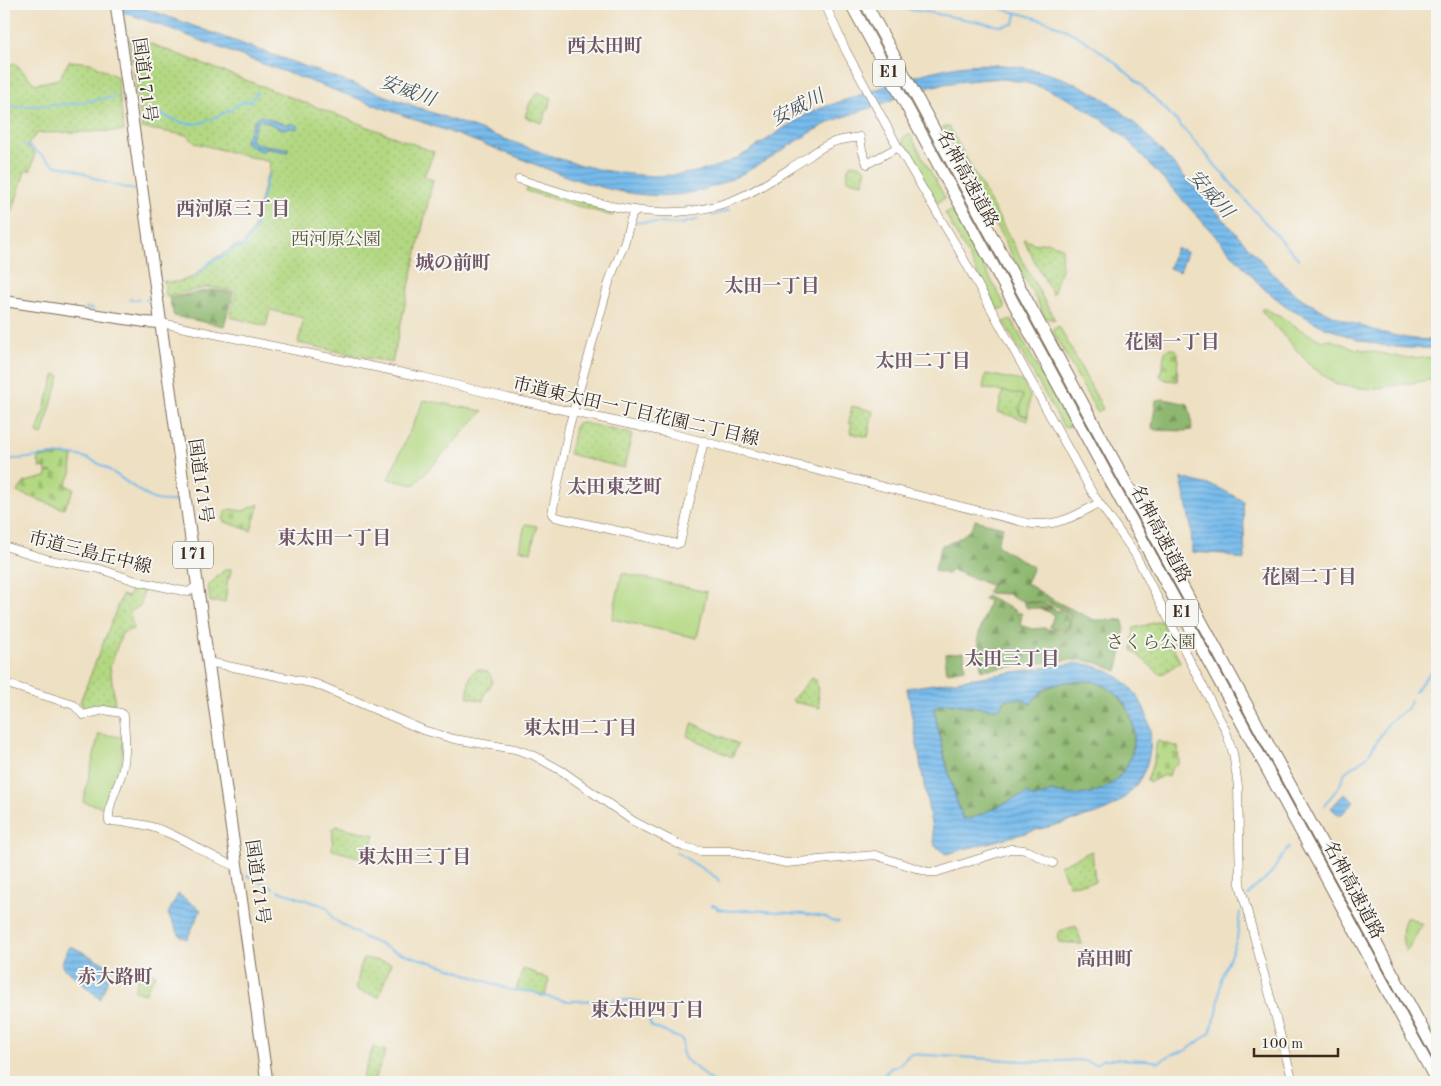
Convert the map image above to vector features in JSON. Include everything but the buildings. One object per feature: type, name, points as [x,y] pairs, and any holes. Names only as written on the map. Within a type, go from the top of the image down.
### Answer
[{"type":"highway","name":"国道171号","points":[[116,4],[267,1082]]},
{"type":"highway","name":"名神高速道路","points":[[851,4],[1437,1082]]},
{"type":"highway","name":"名神高速道路","points":[[866,4],[1437,1055]]},
{"type":"main road","points":[[4,301],[160,323]]},
{"type":"street","points":[[825,4],[846,51],[898,148],[956,245],[1099,503],[1135,554],[1210,698],[1230,742],[1236,766],[1238,786],[1240,884],[1292,1082]]},
{"type":"street","points":[[519,179],[575,197],[637,211],[678,213],[705,209],[748,194],[832,142],[860,137],[867,164],[898,148]]},
{"type":"street","points":[[637,211],[632,215],[624,244],[612,273],[572,412],[551,511],[553,515],[676,544],[681,541],[704,441]]},
{"type":"street","name":"市道東太田一丁目花園二丁目線","points":[[160,323],[423,377],[704,441],[946,504],[1034,524],[1047,524],[1066,520],[1099,503]]},
{"type":"street","name":"市道三島丘中線","points":[[4,548],[50,560],[100,569],[136,582],[188,592],[198,586]]},
{"type":"street","points":[[208,662],[316,684],[423,730],[454,739],[515,749],[533,755],[562,771],[644,828],[692,849],[729,851],[786,863],[875,856],[928,872],[937,872],[1010,849],[1022,848],[1031,850],[1052,864]]},
{"type":"street","points":[[4,683],[74,705],[83,715],[104,710],[121,714],[124,717],[126,746],[121,775],[109,805],[109,822],[143,825],[164,831],[209,855],[237,867]]},
{"type":"green space","name":"西河原公園","points":[[133,37],[434,152],[424,176],[433,180],[392,363],[298,343],[304,318],[270,310],[266,326],[230,317],[236,292],[209,287],[166,296],[164,281],[177,282],[194,277],[211,261],[234,246],[242,246],[253,230],[266,178],[269,173],[270,162],[195,143],[187,135],[142,128],[129,39]]},
{"type":"green space","points":[[69,61],[91,63],[117,77],[124,131],[37,133],[29,143],[28,148],[35,153],[31,170],[25,171],[12,213],[4,211],[4,67],[15,63],[35,84],[59,79]]},
{"type":"green space","points":[[538,92],[552,98],[542,123],[525,117],[530,102]]},
{"type":"green space","points":[[943,127],[949,127],[1055,320],[1046,318]]},
{"type":"green space","points":[[910,134],[945,198],[937,203],[902,139]]},
{"type":"green space","points":[[851,164],[863,166],[866,169],[863,183],[847,180],[848,168]]},
{"type":"green space","points":[[528,187],[613,211],[612,216],[526,191]]},
{"type":"green space","points":[[953,211],[1006,307],[1002,310],[997,309],[945,213]]},
{"type":"green space","points":[[1023,239],[1036,244],[1046,242],[1062,247],[1061,269],[1053,295]]},
{"type":"green space","points":[[211,290],[233,293],[224,326],[174,316],[169,298]]},
{"type":"green space","points":[[1264,308],[1322,341],[1328,339],[1354,348],[1404,358],[1437,357],[1437,379],[1371,389],[1337,385],[1311,366],[1264,314],[1262,310]]},
{"type":"green space","points":[[1011,319],[1070,426],[1064,428],[1004,322]]},
{"type":"green space","points":[[1059,326],[1103,409],[1097,412],[1052,330]]},
{"type":"green space","points":[[1169,348],[1176,350],[1178,353],[1177,381],[1166,380],[1160,376],[1165,352]]},
{"type":"green space","points":[[55,374],[60,376],[42,435],[37,433]]},
{"type":"green space","points":[[986,374],[1022,381],[1030,395],[1028,416],[1019,414],[1022,395],[983,388]]},
{"type":"green space","points":[[1003,391],[1023,395],[1019,414],[1028,417],[1028,421],[998,412]]},
{"type":"green space","points":[[1164,399],[1188,404],[1192,430],[1156,430],[1152,428],[1156,400]]},
{"type":"green space","points":[[424,400],[483,411],[414,485],[388,479]]},
{"type":"green space","points":[[852,406],[873,411],[868,437],[851,433],[852,425],[849,423]]},
{"type":"green space","points":[[579,422],[632,434],[624,468],[569,454],[576,424]]},
{"type":"green space","points":[[73,456],[72,471],[66,485],[74,489],[64,509],[17,492],[25,482],[46,477],[47,473],[52,472],[46,472],[45,467],[40,468],[38,458]]},
{"type":"green space","points":[[259,504],[251,531],[223,521],[225,513],[229,509],[243,511]]},
{"type":"green space","points":[[975,520],[1003,527],[997,543],[998,546],[1033,567],[1026,583],[1055,601],[1094,620],[1123,620],[1123,640],[1117,671],[1098,663],[1084,660],[1065,660],[981,670],[978,637],[989,601],[984,599],[986,596],[1016,611],[1018,614],[1019,612],[1022,614],[1020,625],[1032,629],[1044,628],[1061,632],[1069,628],[1072,614],[1064,608],[1047,602],[1014,599],[1009,594],[987,593],[991,586],[1000,578],[990,585],[952,570],[948,574],[934,571],[942,545],[962,536],[970,529]]},
{"type":"green space","points":[[525,524],[537,526],[531,552],[520,549]]},
{"type":"green space","points":[[225,569],[231,569],[230,577],[228,577],[225,602],[210,602],[208,586]]},
{"type":"green space","points":[[622,573],[707,592],[697,638],[612,619]]},
{"type":"green space","points":[[132,587],[143,590],[141,605],[130,612],[133,629],[122,633],[110,667],[115,703],[84,710],[80,702],[122,595],[128,597]]},
{"type":"green space","points":[[1023,602],[1046,604],[1057,611],[1065,610],[1070,616],[1068,627],[1061,630],[1050,627],[1054,614],[1041,609],[1049,610],[1050,608],[1027,608]]},
{"type":"green space","name":"さくら公園","points":[[1161,621],[1180,662],[1161,675],[1132,650],[1134,628]]},
{"type":"green space","points":[[964,652],[965,669],[947,672],[945,654]]},
{"type":"green space","points":[[478,669],[488,672],[492,681],[483,701],[467,697],[470,678]]},
{"type":"green space","points":[[811,678],[816,680],[820,708],[792,700]]},
{"type":"green space","points":[[1092,681],[1114,693],[1128,710],[1134,731],[1132,753],[1122,773],[1105,788],[1082,795],[1051,791],[1048,794],[1034,798],[1027,793],[973,818],[963,819],[947,765],[934,710],[935,707],[945,703],[996,709],[1002,706],[1005,699],[1023,699],[1030,704],[1044,690],[1051,686],[1065,682]]},
{"type":"green space","points":[[693,723],[738,744],[732,757],[687,736]]},
{"type":"green space","points":[[99,734],[122,737],[123,747],[121,765],[106,808],[83,802]]},
{"type":"green space","points":[[1157,741],[1178,747],[1179,763],[1171,769],[1169,776],[1164,775],[1150,782],[1147,780],[1153,764]]},
{"type":"green space","points":[[337,826],[375,835],[367,859],[332,850],[333,832],[331,829]]},
{"type":"green space","points":[[1092,851],[1095,882],[1069,885],[1060,865]]},
{"type":"green space","points":[[1407,916],[1422,925],[1406,952],[1402,934]]},
{"type":"green space","points":[[1076,926],[1082,944],[1059,942],[1057,937],[1060,931]]},
{"type":"green space","points":[[362,959],[391,963],[379,997],[356,990]]},
{"type":"green space","points":[[147,968],[150,969],[150,972],[156,974],[145,994],[134,991],[140,974],[145,976]]},
{"type":"green space","points":[[523,969],[549,979],[545,996],[534,992],[516,990]]},
{"type":"green space","points":[[373,1047],[386,1051],[373,1082],[361,1082]]},
{"type":"water","points":[[99,4],[133,4],[557,158],[576,164],[634,175],[654,176],[693,173],[725,164],[812,112],[896,82],[934,71],[979,64],[1020,67],[1040,71],[1059,77],[1096,94],[1123,113],[1150,138],[1276,277],[1304,300],[1335,316],[1377,331],[1407,338],[1437,339],[1437,348],[1396,347],[1355,339],[1329,328],[1327,329],[1286,306],[1263,288],[1125,137],[1083,107],[1068,99],[1019,81],[986,79],[916,90],[825,125],[749,170],[713,187],[674,195],[649,195],[624,192],[576,180],[158,24]]},
{"type":"water","points":[[261,116],[284,124],[299,126],[297,129],[282,129],[261,120],[257,122],[251,139],[253,142],[289,149],[288,152],[268,149],[260,151],[246,143],[245,138],[254,120]]},
{"type":"water","points":[[1176,248],[1187,252],[1180,272],[1169,268]]},
{"type":"water","points":[[1181,478],[1217,487],[1243,501],[1245,559],[1224,554],[1192,552],[1191,527]]},
{"type":"water","points":[[1076,663],[1105,670],[1128,685],[1142,705],[1150,729],[1149,754],[1141,778],[1123,799],[1097,814],[946,854],[935,846],[907,688]],"holes":[[[1092,681],[1114,692],[1128,710],[1134,731],[1132,753],[1122,773],[1105,787],[1082,795],[1051,791],[1034,798],[1027,793],[973,818],[963,819],[947,765],[934,710],[935,707],[945,703],[996,709],[1000,708],[1005,699],[1023,699],[1030,704],[1045,688],[1065,682]]]},
{"type":"water","points":[[1345,793],[1354,802],[1340,816],[1331,808]]},
{"type":"water","points":[[178,894],[201,910],[187,939],[180,936],[168,914]]},
{"type":"water","points":[[70,947],[109,966],[111,973],[100,999],[61,965]]},
{"type":"waterway","points":[[993,4],[997,7],[1036,18],[1067,30],[1117,64],[1172,116],[1273,232],[1299,259]]},
{"type":"waterway","points":[[887,7],[927,12],[1000,26],[1014,24],[1016,14]]},
{"type":"waterway","points":[[161,114],[182,123],[197,124],[233,109],[234,106],[245,101],[248,102],[253,99],[257,92]]},
{"type":"waterway","points":[[4,107],[70,104],[115,97]]},
{"type":"waterway","points":[[150,109],[158,113]]},
{"type":"waterway","points":[[24,145],[32,148],[56,166],[71,168],[104,182],[134,190]]},
{"type":"waterway","points":[[196,275],[211,261],[224,256],[235,247],[241,248],[254,232],[267,178],[270,175]]},
{"type":"waterway","points":[[712,216],[729,210]]},
{"type":"waterway","points":[[635,222],[681,224],[699,219]]},
{"type":"waterway","points":[[130,299],[139,300]]},
{"type":"waterway","points":[[86,308],[93,309]]},
{"type":"waterway","points":[[4,459],[57,455],[78,456],[105,467],[151,498],[161,501],[178,501]]},
{"type":"waterway","points":[[1414,692],[1437,664]]},
{"type":"waterway","points":[[1324,806],[1340,785],[1345,772],[1367,757],[1389,722],[1408,708],[1411,700]]},
{"type":"waterway","points":[[1285,852],[1289,847]]},
{"type":"waterway","points":[[676,852],[717,878],[719,882]]},
{"type":"waterway","points":[[1248,895],[1270,875],[1283,855]]},
{"type":"waterway","points":[[247,875],[273,888]]},
{"type":"waterway","points":[[279,891],[327,907],[333,919],[361,936],[394,951],[447,967],[510,990],[534,992],[542,996],[568,1001],[631,1000],[643,1002],[651,1026],[683,1040],[682,1051],[685,1059],[713,1082]]},
{"type":"waterway","points":[[712,905],[717,907],[717,909],[804,914],[825,917],[831,921],[839,922]]},
{"type":"waterway","points":[[876,1082],[910,1054],[1039,1062],[1079,1060],[1096,1064],[1103,1059],[1159,1062],[1171,1055],[1187,1050],[1210,1033],[1217,1013],[1221,979],[1237,939],[1240,912]]},
{"type":"district","name":"西太田町","points":[[605,47]]},
{"type":"district","name":"西河原三丁目","points":[[233,210]]},
{"type":"district","name":"城の前町","points":[[453,264]]},
{"type":"district","name":"太田一丁目","points":[[772,287]]},
{"type":"district","name":"花園一丁目","points":[[1172,343]]},
{"type":"district","name":"太田二丁目","points":[[923,362]]},
{"type":"district","name":"太田東芝町","points":[[615,488]]},
{"type":"district","name":"東太田一丁目","points":[[334,539]]},
{"type":"district","name":"花園二丁目","points":[[1309,578]]},
{"type":"district","name":"太田三丁目","points":[[1012,660]]},
{"type":"district","name":"東太田二丁目","points":[[580,729]]},
{"type":"district","name":"東太田三丁目","points":[[414,858]]},
{"type":"district","name":"高田町","points":[[1105,960]]},
{"type":"district","name":"赤大路町","points":[[115,978]]},
{"type":"district","name":"東太田四丁目","points":[[647,1011]]},
{"type":"water label","name":"安威川","points":[[407,92]]},
{"type":"water label","name":"安威川","points":[[798,109]]},
{"type":"water label","name":"安威川","points":[[1210,195]]}]
